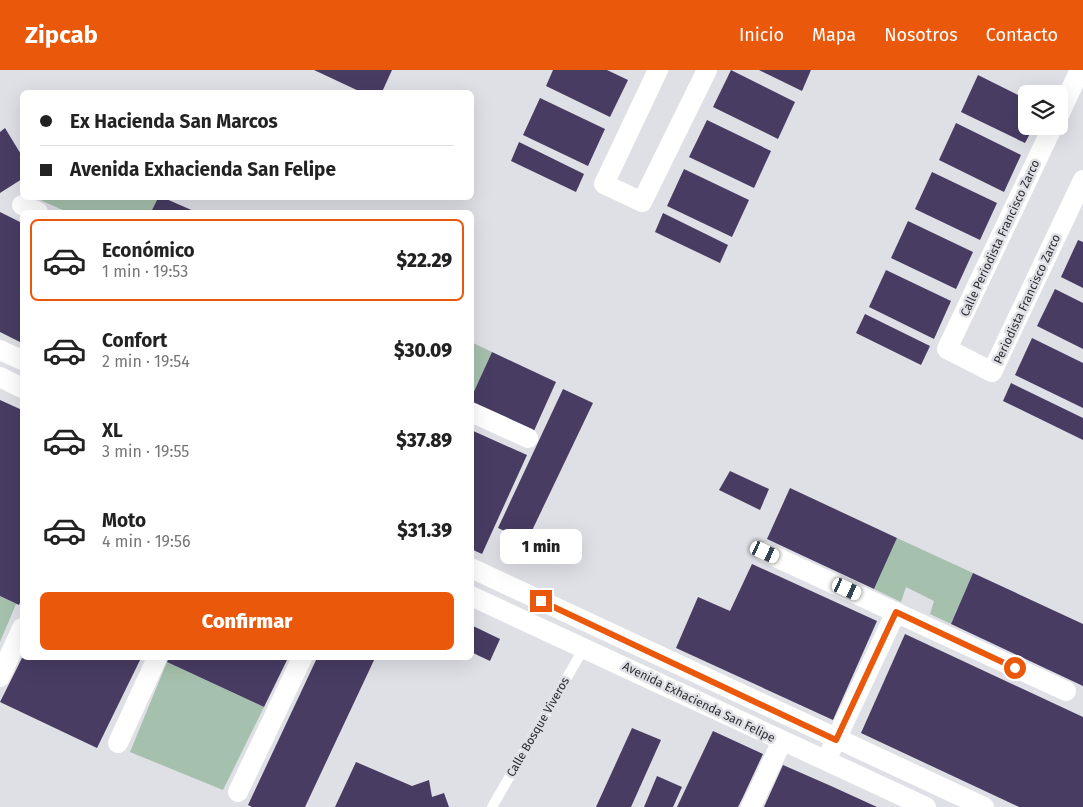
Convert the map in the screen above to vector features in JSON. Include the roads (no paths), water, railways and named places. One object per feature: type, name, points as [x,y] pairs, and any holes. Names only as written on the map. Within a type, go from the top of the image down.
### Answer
[{"type":"street","points":[[658,70],[604,184],[642,202],[707,70]]},
{"type":"street","points":[[1068,94],[1077,73]]},
{"type":"street","name":"Calle Periodista Francisco Zarco","points":[[947,349],[1049,135]]},
{"type":"street","name":"Periodista Francisco Zarco","points":[[947,349],[992,372],[1083,180]]},
{"type":"street","points":[[0,350],[20,359]]},
{"type":"street","points":[[0,377],[20,387]]},
{"type":"street","points":[[474,413],[528,438]]},
{"type":"street","points":[[765,552],[1066,692]]},
{"type":"street","name":"Avenida Exhacienda San Felipe","points":[[474,569],[836,740],[984,807]]},
{"type":"street","name":"Avenida Exhacienda San Felipe","points":[[474,597],[826,762],[901,802],[926,807]]},
{"type":"street","points":[[826,762],[896,612]]},
{"type":"street","points":[[0,677],[20,632]]},
{"type":"street","points":[[118,743],[156,660]]},
{"type":"street","points":[[238,792],[301,660]]},
{"type":"street","points":[[751,807],[782,741]]},
{"type":"lane","name":"Calle Bosque Viveros","points":[[492,807],[584,648]]}]
